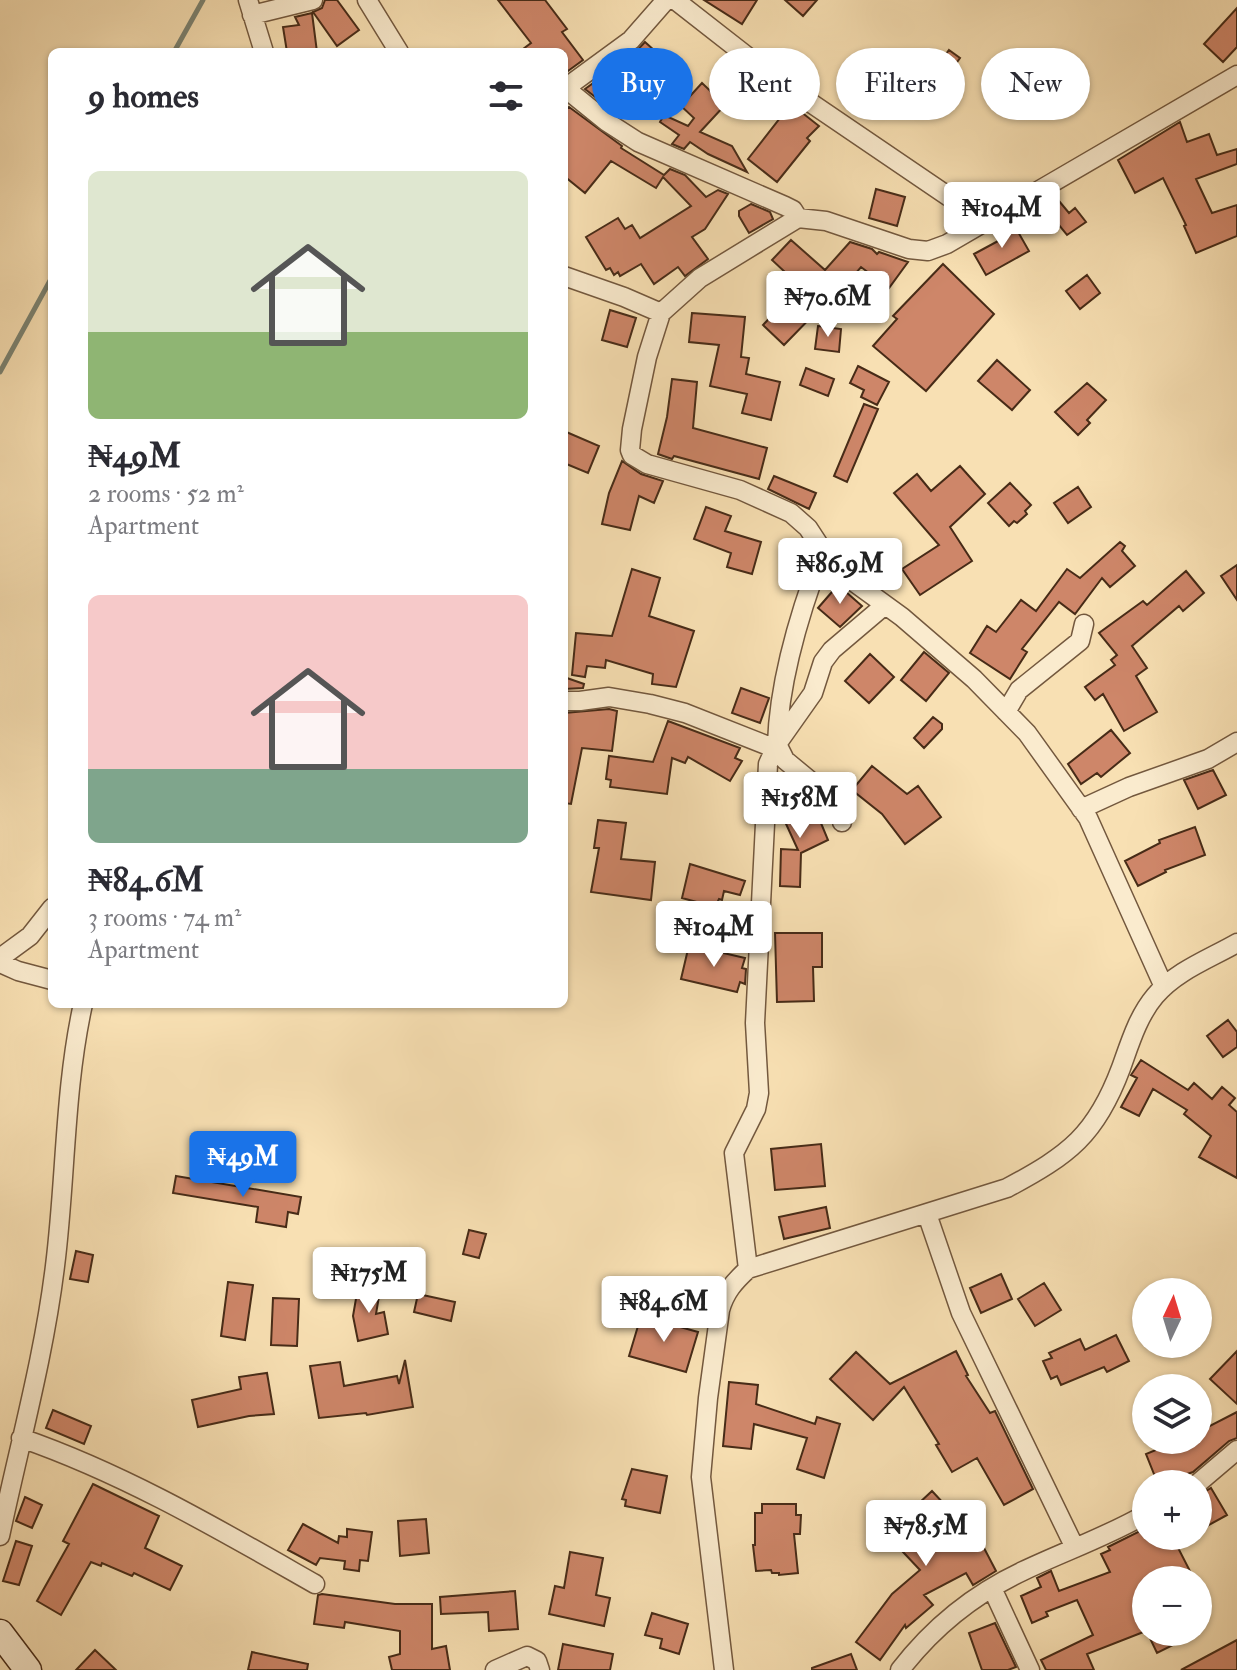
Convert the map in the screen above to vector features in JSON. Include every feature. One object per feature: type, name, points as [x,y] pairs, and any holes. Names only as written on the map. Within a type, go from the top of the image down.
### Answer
[{"type":"main road","points":[[0,1633],[28,1670]]},
{"type":"street","points":[[263,48],[250,7],[313,0]]},
{"type":"street","points":[[367,0],[397,48]]},
{"type":"street","points":[[568,86],[631,40],[666,0]]},
{"type":"street","points":[[675,0],[780,82],[986,222]]},
{"type":"street","points":[[1164,987],[1096,832],[1027,733],[974,679],[847,577],[823,551],[808,528],[791,513],[740,490],[647,464],[632,455],[632,429],[644,371],[661,313],[700,278],[798,218],[826,221],[909,249],[928,251],[986,222],[1237,75]]},
{"type":"street","points":[[568,92],[638,142],[785,206],[793,210],[798,218]]},
{"type":"street","points":[[568,277],[661,313]]},
{"type":"street","points":[[823,551],[799,618],[779,713],[777,744],[785,760],[843,808],[842,822]]},
{"type":"street","points":[[748,1269],[734,1153],[756,1109],[759,1093],[755,1023],[768,764],[777,744],[806,706],[823,662],[832,650],[885,605]]},
{"type":"street","points":[[1006,712],[1019,690],[1080,641],[1084,624]]},
{"type":"street","points":[[568,701],[609,697],[650,704],[685,713],[766,745],[777,744]]},
{"type":"street","points":[[1081,809],[1129,787],[1208,759],[1237,742]]},
{"type":"street","points":[[48,913],[30,936],[0,960],[18,971],[48,979]]},
{"type":"street","points":[[724,1670],[701,1477],[720,1310],[733,1284],[748,1269],[1007,1188],[1045,1168],[1076,1145],[1097,1121],[1113,1089],[1137,1025],[1153,998],[1172,979],[1237,943]]},
{"type":"street","points":[[0,1536],[43,1350],[56,1263],[64,1135],[82,1008]]},
{"type":"street","points":[[927,1214],[961,1313],[1075,1548]]},
{"type":"street","points":[[21,1438],[77,1457],[213,1526],[315,1584]]},
{"type":"street","points":[[1212,1471],[1237,1450]]},
{"type":"street","points":[[900,1670],[960,1607],[992,1588],[1132,1522]]},
{"type":"street","points":[[992,1588],[1030,1670]]},
{"type":"street","points":[[495,1670],[527,1656],[537,1661],[540,1670]]},
{"type":"building","points":[[325,0],[337,0],[359,30],[337,46],[313,12],[322,8]]},
{"type":"building","points":[[498,0],[545,0],[567,29],[562,32],[583,60],[568,71],[568,48],[524,48],[531,43]]},
{"type":"building","points":[[704,0],[757,0],[742,24]]},
{"type":"building","points":[[785,0],[817,0],[803,16]]},
{"type":"building","points":[[1237,8],[1237,47],[1223,62],[1204,44]]},
{"type":"building","points":[[312,13],[316,48],[286,48],[283,27],[299,25],[295,17]]},
{"type":"building","points":[[702,83],[709,90],[711,120],[700,132],[732,146],[747,172],[690,142],[684,149],[672,144],[679,135],[660,122],[675,120],[688,126],[694,118],[693,93]]},
{"type":"building","points":[[568,108],[621,148],[664,175],[670,169],[685,175],[706,197],[718,190],[728,194],[705,229],[692,237],[708,259],[685,276],[678,267],[654,284],[641,264],[620,276],[618,272],[614,275],[610,268],[606,270],[586,237],[618,218],[625,229],[632,225],[640,238],[691,206],[663,177],[656,188],[611,161],[585,193],[568,179]]},
{"type":"building","points":[[778,120],[811,120],[819,126],[777,182],[748,159]]},
{"type":"building","points":[[1180,122],[1187,142],[1209,134],[1217,155],[1237,149],[1237,164],[1196,179],[1212,213],[1237,205],[1237,236],[1196,253],[1163,178],[1135,193],[1118,160]]},
{"type":"building","points":[[876,189],[905,197],[897,226],[869,218]]},
{"type":"building","points":[[1054,195],[1069,213],[1075,208],[1086,222],[1067,235],[1041,203]]},
{"type":"building","points":[[751,204],[770,212],[773,219],[749,233],[739,211]]},
{"type":"building","points":[[1008,222],[1013,232],[1017,230],[1029,251],[986,275],[974,254],[1000,240],[995,230]]},
{"type":"building","points":[[791,240],[825,270],[850,242],[872,249],[877,254],[879,252],[908,262],[889,288],[861,267],[819,316],[820,308],[784,345],[763,325],[800,286],[772,260]]},
{"type":"building","points":[[943,264],[994,314],[926,391],[873,346],[897,319],[893,316]]},
{"type":"building","points":[[1087,275],[1100,293],[1080,309],[1066,291]]},
{"type":"building","points":[[610,310],[636,318],[627,347],[602,340]]},
{"type":"building","points":[[692,313],[745,317],[741,357],[749,358],[746,374],[780,382],[771,420],[742,413],[747,394],[710,386],[719,345],[689,342]]},
{"type":"building","points":[[818,326],[841,329],[839,352],[815,349]]},
{"type":"building","points":[[997,360],[1030,390],[1012,410],[978,381]]},
{"type":"building","points":[[858,366],[889,382],[877,405],[861,397],[864,390],[850,383]]},
{"type":"building","points":[[806,368],[834,379],[828,396],[800,385]]},
{"type":"building","points":[[672,379],[697,382],[693,428],[767,448],[759,479],[658,454]]},
{"type":"building","points":[[1087,383],[1106,400],[1078,435],[1055,412]]},
{"type":"building","points":[[864,404],[878,409],[847,482],[834,476]]},
{"type":"building","points":[[568,433],[599,446],[588,473],[568,465]]},
{"type":"building","points":[[622,461],[641,474],[663,481],[654,503],[639,496],[630,530],[602,524],[609,493]]},
{"type":"building","points":[[960,466],[985,494],[950,527],[972,561],[920,595],[902,569],[939,545],[894,493],[917,474],[931,491]]},
{"type":"building","points":[[774,476],[816,493],[809,509],[768,489]]},
{"type":"building","points":[[1010,483],[1031,505],[1025,511],[1027,514],[1009,526],[988,503]]},
{"type":"building","points":[[1078,487],[1091,507],[1068,523],[1054,503]]},
{"type":"building","points":[[706,507],[731,516],[725,531],[761,542],[752,574],[727,567],[731,553],[694,539]]},
{"type":"building","points":[[1120,542],[1125,546],[1122,551],[1135,566],[1110,587],[1102,578],[1075,614],[1059,602],[1022,649],[1027,652],[1010,679],[970,653],[987,626],[996,632],[1021,600],[1036,611],[1067,569],[1080,578]]},
{"type":"building","points":[[879,551],[896,570],[884,580],[868,560]]},
{"type":"building","points":[[1237,565],[1237,600],[1221,576]]},
{"type":"building","points":[[632,569],[660,578],[649,616],[694,631],[676,687],[652,684],[653,674],[606,660],[605,668],[587,666],[585,677],[572,675],[576,633],[612,636]]},
{"type":"building","points":[[1186,571],[1204,593],[1183,611],[1179,606],[1132,646],[1147,668],[1136,676],[1157,712],[1124,731],[1103,694],[1095,700],[1085,687],[1115,665],[1111,660],[1117,655],[1099,633],[1143,601],[1147,605]]},
{"type":"building","points":[[838,585],[862,606],[840,627],[818,608]]},
{"type":"building","points":[[924,652],[949,673],[926,701],[901,680]]},
{"type":"building","points":[[870,654],[894,677],[869,703],[845,681]]},
{"type":"building","points":[[568,678],[584,684],[583,688],[568,689]]},
{"type":"building","points":[[741,688],[769,698],[760,723],[732,713]]},
{"type":"building","points":[[617,711],[612,751],[582,748],[571,804],[568,804],[568,713]]},
{"type":"building","points":[[933,717],[942,724],[942,729],[924,748],[914,738]]},
{"type":"building","points":[[668,721],[740,748],[735,758],[742,761],[730,781],[688,757],[685,763],[672,758],[667,794],[610,787],[611,780],[606,779],[609,756],[653,762]]},
{"type":"building","points":[[1111,730],[1130,753],[1101,777],[1097,773],[1081,784],[1068,764]]},
{"type":"building","points":[[872,766],[907,794],[918,786],[941,817],[905,844],[882,814],[852,790]]},
{"type":"building","points":[[1213,770],[1226,795],[1198,809],[1184,780]]},
{"type":"building","points":[[811,799],[828,840],[801,853],[800,887],[780,886],[781,849],[798,850],[781,813]]},
{"type":"building","points":[[598,820],[626,823],[621,859],[655,862],[651,900],[591,892],[599,848],[594,848]]},
{"type":"building","points":[[1195,827],[1205,855],[1165,870],[1138,886],[1125,861],[1160,843],[1159,840]]},
{"type":"building","points":[[690,864],[745,881],[740,895],[724,891],[722,900],[719,899],[715,907],[682,898]]},
{"type":"building","points":[[775,933],[822,933],[822,967],[813,967],[814,1001],[777,1002]]},
{"type":"building","points":[[689,945],[745,958],[742,968],[746,969],[745,984],[740,982],[737,992],[681,979]]},
{"type":"building","points":[[1228,1020],[1237,1032],[1237,1047],[1223,1057],[1207,1036]]},
{"type":"building","points":[[1141,1060],[1188,1090],[1194,1083],[1212,1099],[1222,1087],[1235,1098],[1229,1105],[1237,1112],[1237,1178],[1199,1157],[1211,1136],[1184,1114],[1187,1110],[1153,1089],[1139,1116],[1121,1107],[1137,1078],[1131,1075]]},
{"type":"building","points":[[821,1144],[825,1186],[775,1190],[771,1149]]},
{"type":"building","points":[[176,1176],[301,1197],[298,1214],[288,1212],[286,1227],[256,1222],[258,1207],[173,1193]]},
{"type":"building","points":[[826,1207],[830,1228],[784,1239],[779,1217]]},
{"type":"building","points":[[469,1230],[486,1234],[479,1258],[463,1254]]},
{"type":"building","points":[[76,1251],[93,1255],[88,1282],[70,1279]]},
{"type":"building","points":[[1001,1274],[1012,1299],[981,1313],[970,1288]]},
{"type":"building","points":[[228,1282],[253,1285],[245,1340],[221,1336]]},
{"type":"building","points":[[1044,1283],[1061,1310],[1035,1326],[1018,1299]]},
{"type":"building","points":[[358,1287],[380,1290],[376,1314],[384,1312],[388,1334],[358,1341],[353,1316]]},
{"type":"building","points":[[418,1294],[455,1302],[451,1321],[414,1312]]},
{"type":"building","points":[[273,1298],[299,1299],[297,1346],[271,1345]]},
{"type":"building","points":[[641,1316],[698,1332],[686,1372],[629,1356]]},
{"type":"building","points":[[1116,1335],[1129,1361],[1107,1372],[1104,1367],[1061,1385],[1057,1376],[1051,1379],[1043,1361],[1052,1358],[1049,1353],[1080,1339],[1085,1350]]},
{"type":"building","points":[[956,1351],[966,1376],[990,1413],[995,1411],[1033,1489],[1004,1505],[977,1458],[952,1472],[936,1445],[939,1444],[904,1387],[873,1420],[830,1379],[856,1352],[890,1384]]},
{"type":"building","points":[[1237,1351],[1237,1404],[1212,1381],[1212,1377]]},
{"type":"building","points":[[405,1360],[413,1407],[367,1415],[319,1418],[310,1366],[340,1362],[344,1386],[397,1376],[399,1384]]},
{"type":"building","points":[[267,1373],[274,1414],[198,1427],[192,1400],[241,1389],[239,1377]]},
{"type":"building","points":[[729,1382],[758,1385],[756,1404],[815,1424],[817,1417],[840,1424],[824,1478],[797,1469],[807,1438],[754,1424],[751,1449],[723,1446]]},
{"type":"building","points":[[53,1410],[91,1426],[84,1444],[46,1428]]},
{"type":"building","points":[[1237,1412],[1237,1438],[1229,1441],[1195,1470],[1152,1470],[1146,1454],[1212,1454],[1212,1425]]},
{"type":"building","points":[[632,1469],[667,1476],[660,1513],[625,1506],[626,1500],[622,1499]]},
{"type":"building","points":[[93,1484],[159,1516],[145,1548],[182,1566],[170,1590],[134,1573],[132,1576],[102,1563],[101,1566],[91,1562],[61,1615],[37,1601],[69,1544],[63,1541]]},
{"type":"building","points":[[1212,1490],[1227,1515],[1212,1523]]},
{"type":"building","points":[[932,1491],[983,1546],[996,1571],[973,1585],[966,1573],[924,1595],[933,1605],[906,1628],[905,1625],[880,1660],[856,1642],[892,1594],[920,1570],[886,1534]]},
{"type":"building","points":[[25,1497],[42,1505],[32,1528],[16,1521]]},
{"type":"building","points":[[762,1504],[796,1504],[796,1515],[801,1515],[800,1534],[794,1534],[798,1573],[779,1575],[771,1570],[756,1571],[753,1545],[755,1513],[762,1513]]},
{"type":"building","points":[[426,1519],[429,1553],[400,1556],[398,1521]]},
{"type":"building","points":[[303,1524],[338,1543],[339,1536],[347,1537],[347,1529],[372,1532],[368,1561],[360,1560],[359,1571],[344,1569],[345,1561],[320,1558],[316,1565],[288,1550]]},
{"type":"building","points":[[1132,1535],[1132,1550],[1179,1550],[1187,1566],[1132,1566],[1132,1636],[1087,1654],[1094,1670],[1046,1670],[1041,1660],[1093,1635],[1077,1600],[1046,1612],[1048,1616],[1032,1623],[1021,1596],[1041,1587],[1037,1578],[1051,1571],[1059,1591],[1110,1572],[1101,1554],[1110,1550],[1108,1547]]},
{"type":"building","points":[[16,1541],[32,1546],[19,1585],[3,1581]]},
{"type":"building","points":[[570,1552],[603,1558],[596,1595],[610,1598],[604,1626],[549,1614],[555,1586],[564,1588]]},
{"type":"building","points":[[515,1591],[518,1629],[489,1631],[488,1612],[441,1614],[440,1597]]},
{"type":"building","points":[[318,1595],[395,1604],[432,1604],[432,1649],[446,1646],[450,1670],[392,1670],[389,1657],[400,1654],[400,1631],[345,1622],[344,1628],[314,1624]]},
{"type":"building","points":[[652,1613],[688,1624],[679,1654],[660,1648],[662,1639],[645,1635]]},
{"type":"building","points":[[995,1623],[1016,1667],[982,1670],[969,1633]]},
{"type":"building","points":[[1237,1640],[1237,1670],[1181,1670]]},
{"type":"building","points":[[563,1644],[613,1654],[610,1670],[558,1670]]},
{"type":"building","points":[[1154,1646],[1171,1646],[1157,1653]]},
{"type":"building","points":[[95,1650],[116,1670],[76,1670]]},
{"type":"building","points":[[252,1652],[308,1664],[307,1670],[248,1670]]},
{"type":"building","points":[[851,1654],[857,1670],[812,1670],[812,1668]]},
{"type":"waterway","points":[[176,48],[203,0]]},
{"type":"waterway","points":[[0,372],[48,284]]}]
